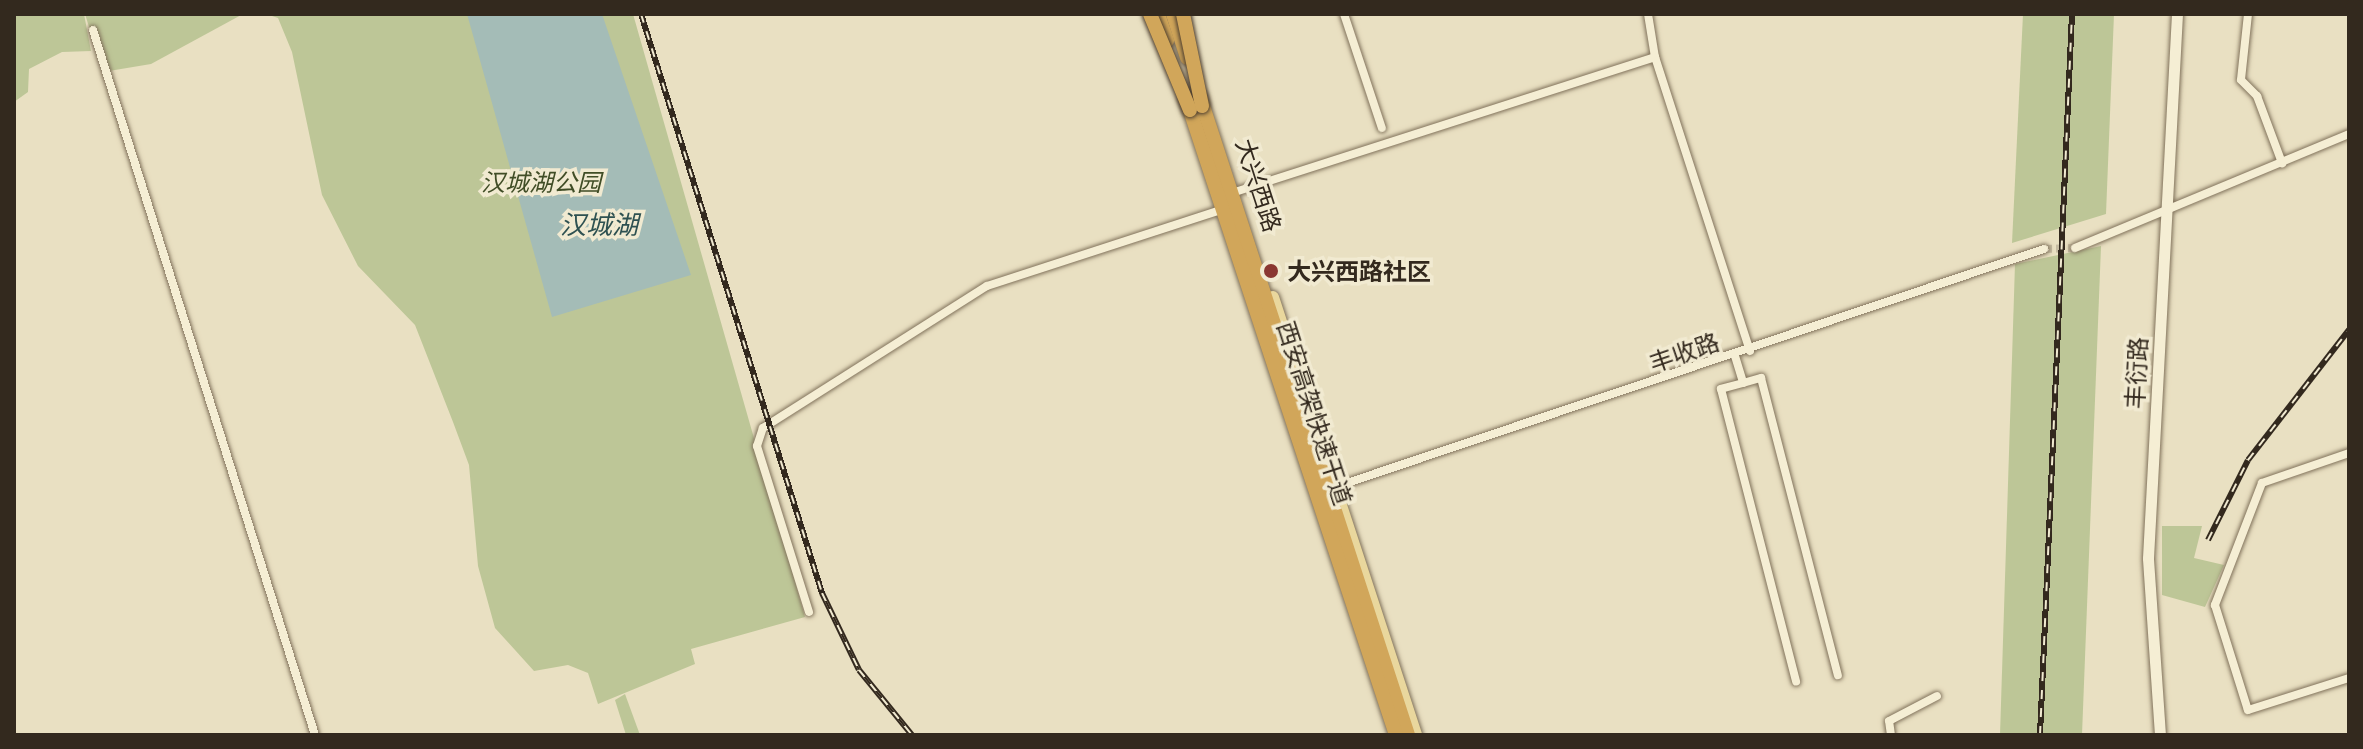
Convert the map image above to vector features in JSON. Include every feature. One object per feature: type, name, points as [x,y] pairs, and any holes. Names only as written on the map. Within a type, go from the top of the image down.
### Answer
[{"type":"highway","points":[[1154,14],[1196,108]]},
{"type":"highway","name":"西安高架快速干道","points":[[1173,14],[1196,108],[1396,735]]},
{"type":"highway","points":[[1182,14],[1196,108]]},
{"type":"highway","name":"西安高架快速干道","points":[[1196,108],[1408,735]]},
{"type":"main road","name":"大兴西路","points":[[1154,14],[1390,735]]},
{"type":"main road","name":"大兴西路","points":[[1182,14],[1416,735]]},
{"type":"street","points":[[1344,14],[1382,128]]},
{"type":"street","points":[[1648,14],[1655,57],[1750,351]]},
{"type":"street","name":"丰衍路","points":[[2160,735],[2148,558],[2177,14]]},
{"type":"street","points":[[2248,14],[2241,80],[2257,96],[2282,163]]},
{"type":"street","points":[[93,30],[315,735]]},
{"type":"street","points":[[1238,191],[1655,57]]},
{"type":"street","points":[[2075,248],[2166,214],[2349,134]]},
{"type":"street","points":[[809,612],[757,446],[763,428],[987,286],[1218,211]]},
{"type":"street","name":"丰收路","points":[[1335,487],[1750,351],[2044,249]]},
{"type":"street","points":[[1735,356],[1743,383]]},
{"type":"street","points":[[1796,682],[1721,389],[1761,378],[1838,675]]},
{"type":"street","points":[[2349,453],[2262,483],[2215,605],[2248,710],[2349,678]]},
{"type":"street","points":[[1891,735],[1889,721],[1937,696]]},
{"type":"green space","points":[[14,14],[84,14],[91,51],[62,52],[29,69],[28,92],[14,102]]},
{"type":"green space","points":[[85,14],[243,14],[151,64],[103,72]]},
{"type":"green space","name":"汉城湖公园","points":[[266,14],[633,14],[805,617],[691,649],[695,664],[598,704],[588,673],[568,665],[534,671],[495,628],[478,566],[469,465],[453,422],[415,325],[358,266],[322,195],[292,52],[278,18]]},
{"type":"green space","points":[[2023,14],[2114,14],[2106,214],[2012,243]]},
{"type":"green space","points":[[2101,246],[2082,735],[2000,735],[2015,264]]},
{"type":"green space","points":[[2162,526],[2202,526],[2194,558],[2224,565],[2205,607],[2162,595]]},
{"type":"green space","points":[[625,694],[640,735],[626,735],[615,700]]},
{"type":"water","name":"汉城湖","points":[[467,14],[602,14],[691,275],[552,317]]},
{"type":"tunnel","points":[[2044,249],[2075,248]]},
{"type":"railway","points":[[641,14],[822,593],[859,670],[912,735]]},
{"type":"railway","points":[[2040,735],[2072,14]]},
{"type":"railway","points":[[2208,540],[2248,460],[2349,330]]},
{"type":"place","name":"大兴西路社区","points":[[1271,271]]}]
